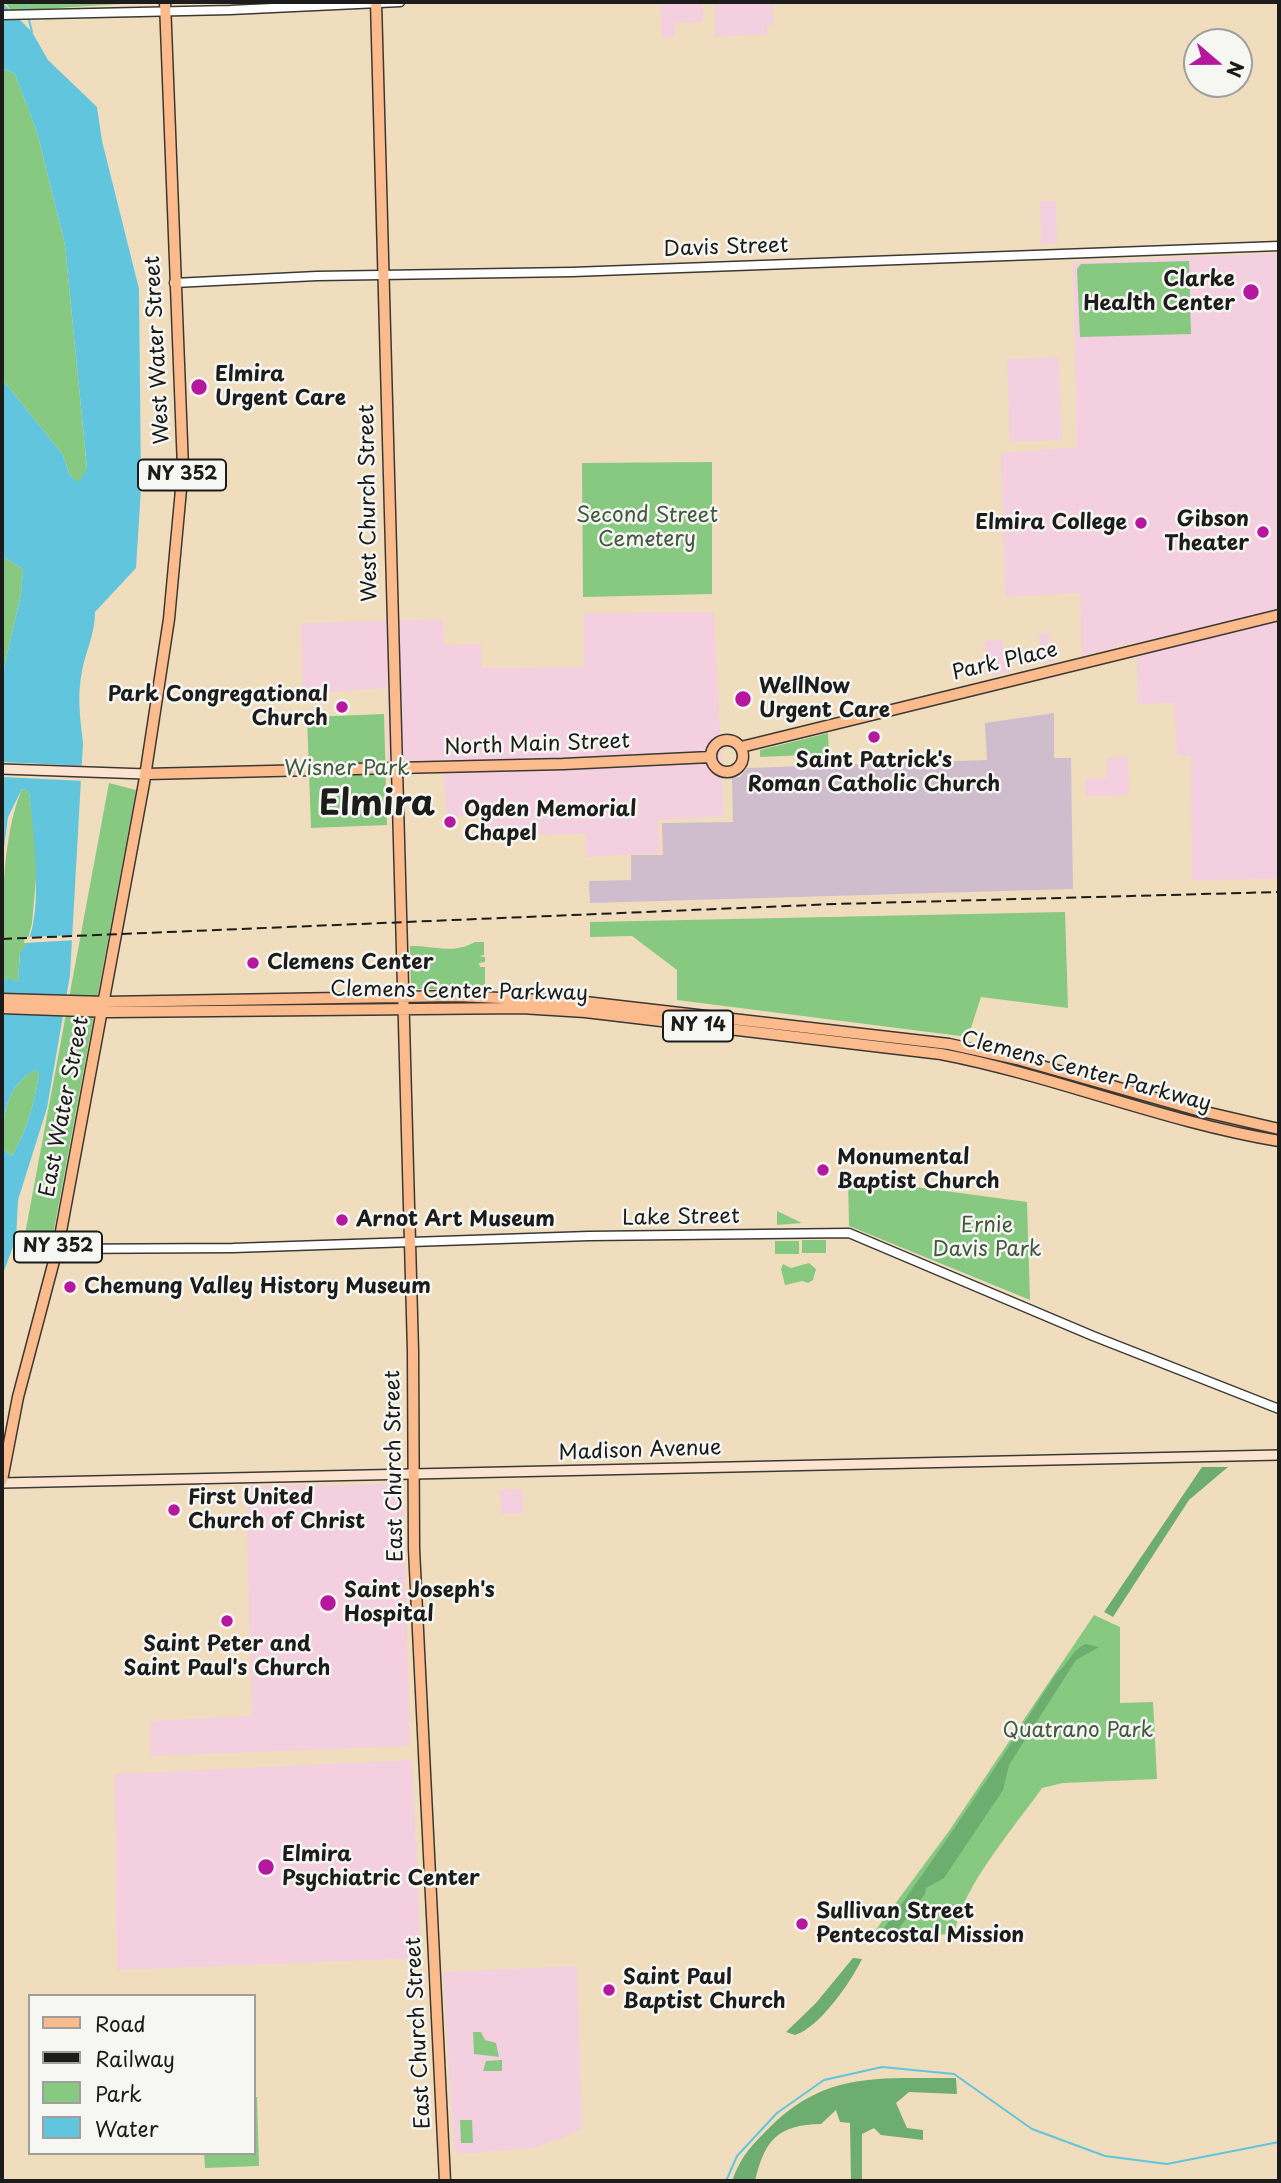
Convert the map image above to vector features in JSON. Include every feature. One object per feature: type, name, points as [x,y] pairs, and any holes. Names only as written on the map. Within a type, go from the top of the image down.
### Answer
[{"type":"main road","name":"West Church Street","points":[[376,2],[402,1003]]},
{"type":"main road","name":"West Water Street","points":[[115,944],[146,774],[169,619],[183,468],[165,6]]},
{"type":"main road","name":"Park Place","points":[[741,747],[1279,615]]},
{"type":"main road","points":[[724,740],[732,741],[741,747],[742,763],[733,771],[718,770],[711,757],[715,746],[724,740]]},
{"type":"main road","name":"North Main Street","points":[[2,769],[146,774],[711,757]]},
{"type":"main road","name":"East Water Street","points":[[2,1482],[18,1397],[53,1250],[115,944]]},
{"type":"main road","name":"Clemens Center Parkway","points":[[402,1003],[457,996],[559,999],[949,1044],[1017,1059],[1207,1113],[1279,1129]]},
{"type":"main road","name":"Clemens Center Parkway","points":[[2,999],[104,1007],[402,1003],[585,1012],[941,1054],[997,1065],[1208,1125],[1279,1141]]},
{"type":"main road","name":"East Church Street","points":[[402,1003],[410,1242],[414,1549],[445,2181]]},
{"type":"main road","name":"Clemens Center Parkway","points":[[2,1008],[85,1006]]},
{"type":"main road","name":"Madison Avenue","points":[[2,1482],[1279,1455]]},
{"type":"street","points":[[2,15],[91,13],[165,6],[400,2]]},
{"type":"street","name":"Davis Street","points":[[174,283],[383,275],[572,272],[1279,246]]},
{"type":"street","name":"Lake Street","points":[[53,1250],[849,1233],[1093,1336],[1279,1409]]},
{"type":"shaded area","points":[[660,2],[702,2],[703,22],[675,23],[675,37],[662,38]]},
{"type":"shaded area","points":[[715,2],[773,2],[773,25],[767,25],[767,34],[715,37]]},
{"type":"shaded area","points":[[1040,201],[1056,201],[1057,244],[1041,244]]},
{"type":"shaded area","name":"Elmira College","points":[[1279,253],[1279,879],[1192,880],[1191,756],[1177,755],[1174,703],[1138,704],[1137,641],[1082,656],[1080,593],[1005,597],[1001,453],[1077,447],[1073,262]]},
{"type":"shaded area","points":[[1059,357],[1062,440],[1010,442],[1007,359]]},
{"type":"shaded area","points":[[714,612],[724,816],[658,820],[660,853],[586,857],[586,834],[489,835],[488,814],[446,817],[443,761],[388,760],[387,688],[303,694],[301,623],[443,619],[444,645],[481,644],[482,668],[584,667],[584,613]]},
{"type":"shaded area","points":[[1048,632],[1055,661],[1044,663],[1038,634]]},
{"type":"shaded area","points":[[1002,640],[1010,672],[992,676],[984,641]]},
{"type":"shaded area","points":[[1054,713],[1054,758],[1071,758],[1073,889],[590,903],[589,881],[631,880],[631,855],[663,855],[662,823],[733,822],[732,778],[740,777],[747,768],[987,760],[985,723]]},
{"type":"shaded area","points":[[1128,757],[1129,795],[1085,796],[1085,779],[1107,778],[1107,758]]},
{"type":"shaded area","name":"Saint Joseph's Hospital","points":[[397,1484],[403,1492],[410,1746],[151,1756],[150,1721],[252,1716],[246,1486]]},
{"type":"shaded area","points":[[522,1489],[523,1513],[501,1514],[500,1490]]},
{"type":"shaded area","name":"Elmira Psychiatric Center","points":[[412,1760],[421,1958],[117,1970],[115,1774]]},
{"type":"shaded area","points":[[577,1966],[582,2128],[532,2148],[459,2154],[454,2147],[443,1972]]},
{"type":"green space","points":[[5,2],[151,2],[11,11]]},
{"type":"green space","points":[[2,68],[15,74],[37,132],[65,245],[87,469],[79,483],[70,476],[63,455],[2,379]]},
{"type":"green space","points":[[1189,261],[1191,334],[1080,337],[1077,269],[1081,264]]},
{"type":"green space","name":"Second Street Cemetery","points":[[712,462],[712,594],[583,597],[582,463]]},
{"type":"green space","points":[[2,556],[23,569],[21,594],[4,668]]},
{"type":"green space","name":"Wisner Park","points":[[384,714],[387,825],[311,828],[307,717]]},
{"type":"green space","points":[[828,733],[829,754],[760,757],[760,750]]},
{"type":"green space","points":[[109,783],[136,790],[52,1240],[51,1244],[23,1245]]},
{"type":"green space","points":[[22,789],[29,792],[38,858],[32,923],[26,947],[20,952],[18,982],[9,978],[2,982],[6,857]]},
{"type":"green space","points":[[1065,912],[1068,1008],[981,997],[968,1037],[677,1000],[677,970],[632,936],[590,937],[590,922]]},
{"type":"green space","points":[[484,942],[484,955],[479,956],[485,957],[485,962],[479,963],[480,967],[485,967],[485,989],[414,989],[411,986],[410,946],[451,949]]},
{"type":"green space","points":[[35,1070],[39,1074],[32,1106],[22,1137],[12,1156],[4,1150],[3,1127],[7,1105],[17,1085]]},
{"type":"green space","name":"Ernie Davis Park","points":[[848,1178],[1027,1202],[1030,1300],[849,1226]]},
{"type":"green space","points":[[777,1211],[802,1223],[777,1225]]},
{"type":"green space","points":[[802,1240],[826,1240],[826,1253],[802,1253]]},
{"type":"green space","points":[[775,1241],[799,1241],[799,1254],[775,1254]]},
{"type":"green space","points":[[809,1263],[816,1269],[813,1280],[785,1285],[781,1269],[783,1264],[791,1268]]},
{"type":"green space","points":[[1202,1467],[1228,1467],[1189,1500],[1113,1617],[1104,1612]]},
{"type":"green space","name":"Quatrano Park","points":[[1094,1615],[1120,1627],[1120,1703],[1153,1702],[1157,1779],[1063,1783],[1042,1788],[977,1879],[966,1899],[955,1934],[881,1936],[875,1931],[949,1831]]},
{"type":"green space","points":[[1086,1644],[1099,1647],[1076,1660],[1009,1765],[1003,1790],[944,1878],[926,1888],[925,1894],[897,1931],[881,1932],[949,1837],[1056,1674],[1081,1646]]},
{"type":"green space","points":[[853,1958],[862,1959],[824,2014],[804,2031],[795,2035],[786,2032],[816,2003]]},
{"type":"green space","points":[[473,2032],[481,2032],[485,2040],[496,2043],[499,2057],[474,2054]]},
{"type":"green space","points":[[502,2060],[502,2071],[483,2071],[486,2061]]},
{"type":"green space","points":[[956,2078],[957,2094],[909,2092],[896,2103],[907,2128],[923,2130],[923,2140],[881,2135],[874,2128],[862,2134],[862,2180],[851,2181],[850,2123],[840,2122],[836,2110],[821,2124],[794,2127],[776,2137],[763,2155],[755,2181],[732,2181],[742,2159],[768,2129],[811,2096],[833,2087],[878,2079]]},
{"type":"green space","points":[[257,2097],[259,2166],[205,2168],[204,2155],[256,2155]]},
{"type":"green space","points":[[460,2120],[472,2120],[473,2143],[461,2143]]},
{"type":"water","points":[[2,2],[32,32],[48,60],[97,107],[102,141],[139,289],[141,488],[136,568],[95,612],[80,680],[83,743],[70,975],[47,1108],[18,1200],[16,1239],[2,1276],[2,982],[9,978],[18,982],[20,952],[28,940],[33,923],[36,876],[29,792],[22,789],[8,817],[2,863],[2,666],[4,668],[21,594],[23,569],[2,556],[2,379],[63,455],[70,476],[79,482],[87,468],[65,245],[37,132],[15,74],[2,68]],"holes":[[[35,1070],[39,1074],[29,1116],[12,1156],[4,1150],[3,1127],[7,1105],[17,1085],[25,1077]]]},
{"type":"pier","points":[[2,762],[86,766],[85,781],[2,777]]},
{"type":"pier","points":[[78,935],[77,940],[24,943],[25,937]]},
{"type":"waterway","points":[[24,2],[26,11]]},
{"type":"waterway","points":[[28,16],[32,32]]},
{"type":"waterway","points":[[726,2181],[737,2156],[777,2113],[824,2080],[882,2067],[954,2074],[1032,2129],[1105,2156],[1167,2164],[1279,2142]]},
{"type":"railway","points":[[2,939],[835,904],[1279,892]]},
{"type":"place","name":"Clarke Health Center","points":[[1251,292]]},
{"type":"place","name":"Elmira Urgent Care","points":[[199,387]]},
{"type":"place","name":"Elmira College","points":[[1141,523]]},
{"type":"place","name":"Gibson Theater","points":[[1263,532]]},
{"type":"place","name":"WellNow Urgent Care","points":[[743,699]]},
{"type":"place","name":"Park Congregational Church","points":[[342,707]]},
{"type":"place","name":"Saint Patrick's Roman Catholic Church","points":[[874,737]]},
{"type":"place","name":"Ogden Memorial Chapel","points":[[450,822]]},
{"type":"place","name":"Clemens Center","points":[[253,963]]},
{"type":"place","name":"Monumental Baptist Church","points":[[823,1170]]},
{"type":"place","name":"Arnot Art Museum","points":[[342,1220]]},
{"type":"place","name":"Chemung Valley History Museum","points":[[70,1287]]},
{"type":"place","name":"First United Church of Christ","points":[[174,1510]]},
{"type":"place","name":"Saint Joseph's Hospital","points":[[328,1603]]},
{"type":"place","name":"Saint Peter and Saint Paul's Church","points":[[227,1621]]},
{"type":"place","name":"Elmira Psychiatric Center","points":[[266,1867]]},
{"type":"place","name":"Sullivan Street Pentecostal Mission","points":[[802,1924]]},
{"type":"place","name":"Saint Paul Baptist Church","points":[[609,1990]]},
{"type":"district","name":"Elmira","points":[[377,805]]}]
